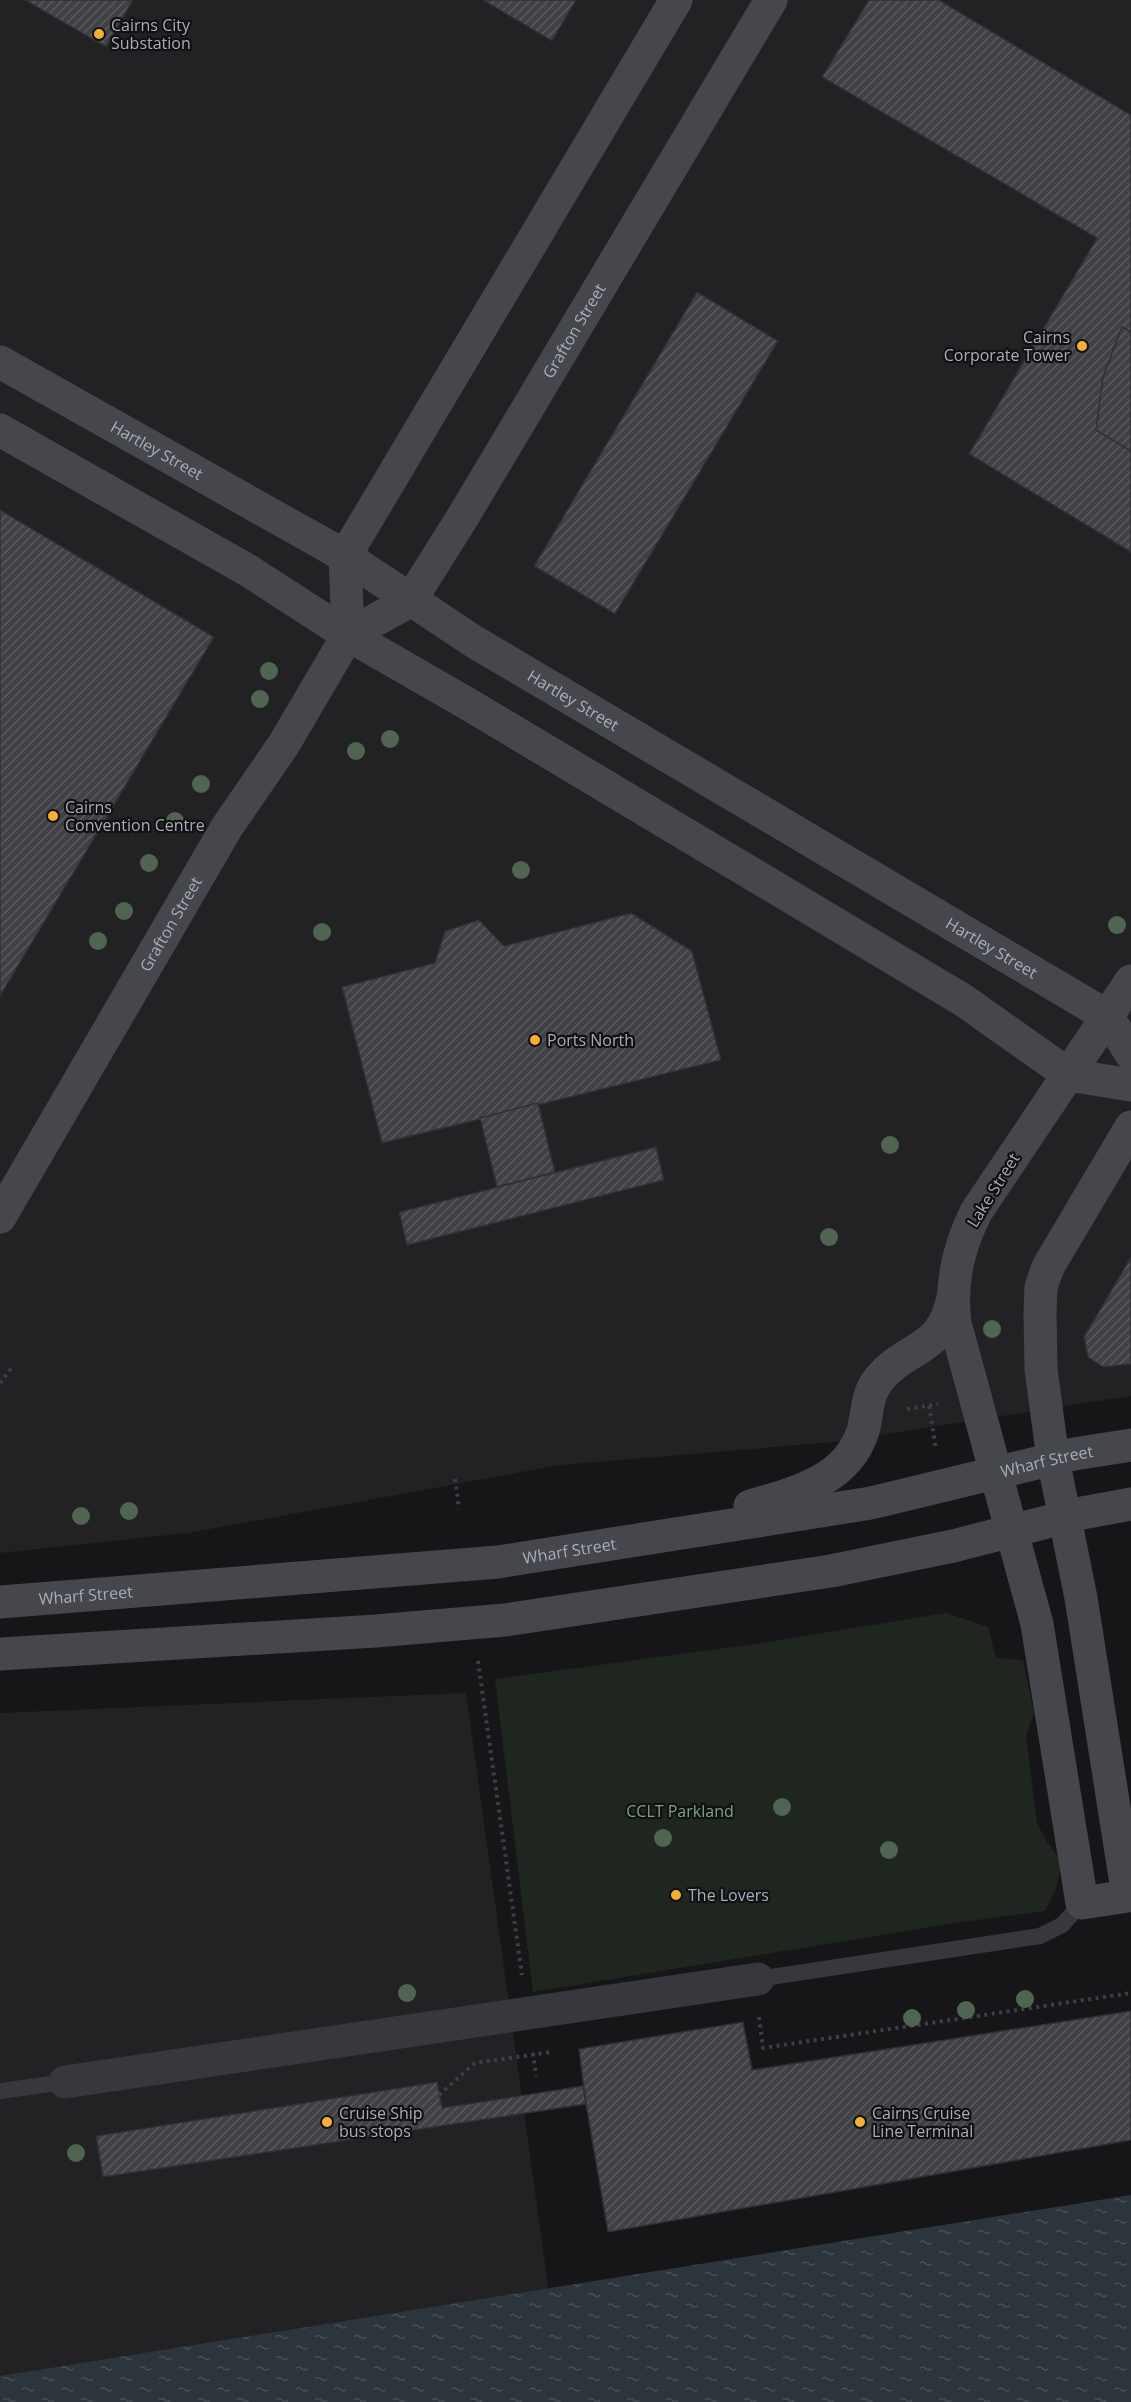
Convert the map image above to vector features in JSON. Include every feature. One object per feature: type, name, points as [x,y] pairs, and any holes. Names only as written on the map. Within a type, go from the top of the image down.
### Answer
[{"type":"street","points":[[348,635],[345,556],[676,0]]},
{"type":"street","name":"Grafton Street","points":[[0,1218],[227,827],[284,744],[348,635],[410,601],[459,523],[771,0]]},
{"type":"street","name":"Hartley Street","points":[[0,362],[345,556],[473,641],[1107,1016],[1131,1054]]},
{"type":"street","points":[[0,429],[249,571],[348,635],[468,704],[963,1000],[1069,1075],[1131,1085]]},
{"type":"street","name":"Lake Street","points":[[1082,1904],[1037,1624],[955,1323],[953,1297],[960,1251],[976,1212],[1131,981]]},
{"type":"street","points":[[1082,1904],[1128,1896],[1083,1608],[1053,1458],[1041,1369],[1040,1312],[1042,1282],[1048,1267],[1131,1127]]},
{"type":"street","points":[[621,1542],[780,1498],[813,1485],[838,1470],[851,1455],[858,1442],[865,1421],[868,1399],[879,1379],[935,1337],[947,1320],[953,1297]]},
{"type":"street","name":"Wharf Street","points":[[0,1602],[466,1565],[872,1503],[928,1491],[1053,1458],[1131,1445]]},
{"type":"street","points":[[0,1654],[376,1631],[495,1621],[831,1571],[953,1546],[1065,1517],[1131,1504]]},
{"type":"street","points":[[65,2082],[758,1979]]},
{"type":"lane","points":[[758,1979],[1040,1936],[1062,1925],[1082,1904]]},
{"type":"lane","points":[[0,2091],[65,2082]]},
{"type":"path","points":[[0,1383],[12,1367]]},
{"type":"path","points":[[897,1410],[940,1404]]},
{"type":"path","points":[[929,1406],[936,1450]]},
{"type":"path","points":[[455,1479],[459,1509]]},
{"type":"path","points":[[478,1658],[527,2013]]},
{"type":"path","points":[[759,2016],[763,2048],[1131,1993]]},
{"type":"path","points":[[439,2095],[475,2063],[556,2051]]},
{"type":"path","points":[[533,2055],[536,2076]]},
{"type":"shaded area","points":[[0,0],[1131,0],[1131,1396],[834,1442],[560,1465],[188,1533],[0,1553]]},
{"type":"shaded area","points":[[466,1693],[555,2336],[0,2402],[0,1713]]},
{"type":"green space","name":"CCLT Parkland","points":[[946,1613],[988,1627],[996,1658],[1023,1660],[1034,1713],[1026,1736],[1037,1823],[1061,1861],[1057,1886],[1045,1911],[955,1923],[533,1992],[495,1679],[762,1643]]},
{"type":"water","points":[[1131,2195],[1131,2402],[0,2402],[0,2376]]},
{"type":"building","name":"Cairns City Substation","points":[[25,0],[133,0],[106,47]]},
{"type":"building","points":[[483,0],[576,0],[552,41]]},
{"type":"building","name":"Cairns Corporate Tower","points":[[869,0],[939,0],[1131,115],[1131,552],[969,454],[1097,238],[822,77]]},
{"type":"building","points":[[697,292],[778,341],[615,614],[534,566]]},
{"type":"building","name":"Cairns Corporate Tower","points":[[1122,327],[1131,332],[1131,451],[1096,430],[1103,377]]},
{"type":"building","name":"Cairns Convention Centre","points":[[0,510],[214,637],[0,996]]},
{"type":"building","name":"Ports North","points":[[631,913],[692,951],[721,1060],[382,1143],[342,987],[435,963],[445,931],[479,920],[504,946]]},
{"type":"building","points":[[538,1103],[555,1172],[497,1187],[480,1118]]},
{"type":"building","points":[[656,1147],[664,1180],[407,1245],[399,1212]]},
{"type":"building","points":[[1131,1257],[1131,1364],[1103,1367],[1088,1357],[1084,1337]]},
{"type":"building","name":"Cairns Cruise Line Terminal","points":[[1131,2011],[1131,2140],[608,2232],[579,2049],[743,2022],[752,2070]]},
{"type":"building","name":"Cruise Ship bus stops","points":[[437,2082],[442,2108],[583,2086],[586,2104],[103,2177],[96,2136]]},
{"type":"place","name":"Cairns City Substation","points":[[99,34]]},
{"type":"place","name":"Cairns Corporate Tower","points":[[1082,346]]},
{"type":"place","name":"Cairns Convention Centre","points":[[53,816]]},
{"type":"place","name":"Ports North","points":[[535,1040]]},
{"type":"place","name":"The Lovers","points":[[676,1895]]},
{"type":"place","name":"Cruise Ship bus stops","points":[[327,2122]]},
{"type":"place","name":"Cairns Cruise Line Terminal","points":[[860,2122]]}]
